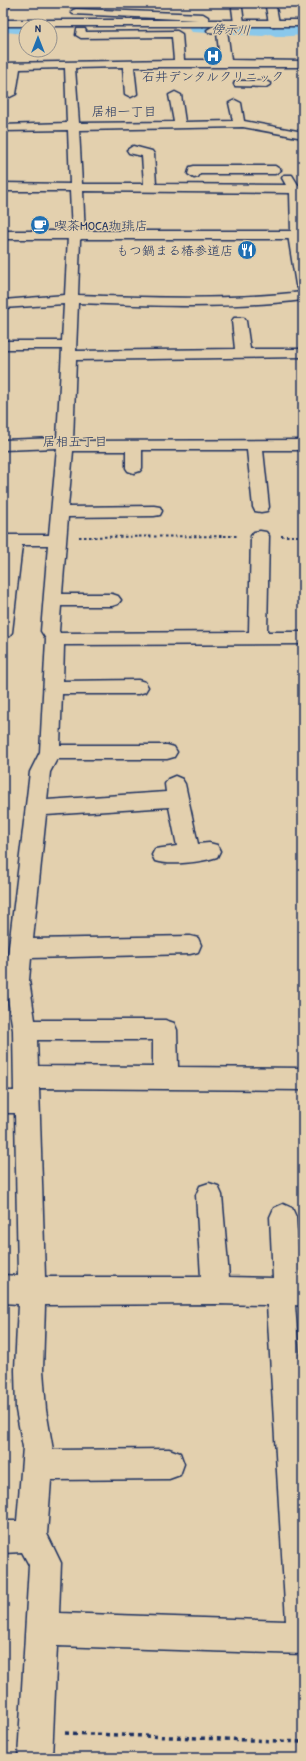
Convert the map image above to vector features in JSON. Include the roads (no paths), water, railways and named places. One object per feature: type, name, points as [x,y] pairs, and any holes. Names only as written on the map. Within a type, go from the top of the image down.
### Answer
[{"type":"street","points":[[132,14],[135,3]]},
{"type":"street","points":[[271,7],[274,23]]},
{"type":"street","points":[[179,63],[177,34],[133,33],[81,35],[78,27],[78,8],[97,8],[132,14],[203,17],[203,23]]},
{"type":"street","points":[[238,8],[239,23]]},
{"type":"street","points":[[3,23],[78,27],[203,23],[303,22]]},
{"type":"street","points":[[212,30],[222,30],[231,63],[240,86],[267,86]]},
{"type":"street","points":[[10,94],[21,58]]},
{"type":"street","points":[[3,66],[18,66],[41,62],[70,65],[104,61],[128,64],[303,64]]},
{"type":"street","points":[[128,64],[131,94]]},
{"type":"street","points":[[35,1758],[45,1563],[17,1537],[37,1465],[38,1447],[31,1410],[28,1370],[32,1291],[15,1102],[26,1077],[26,1030],[14,963],[40,772],[50,752],[55,639],[50,631],[61,512],[68,351],[76,236],[77,187],[70,65]]},
{"type":"street","points":[[175,95],[180,124]]},
{"type":"street","points":[[235,102],[239,123]]},
{"type":"street","points":[[267,115],[269,128]]},
{"type":"street","points":[[3,128],[239,123],[303,135]]},
{"type":"street","points":[[207,124],[208,137]]},
{"type":"street","points":[[133,150],[148,154],[150,188]]},
{"type":"street","points":[[194,174],[194,170],[279,170],[294,190],[302,280]]},
{"type":"street","points":[[3,187],[294,190]]},
{"type":"street","points":[[3,235],[298,235]]},
{"type":"street","points":[[3,304],[72,299],[201,302],[259,301],[303,296]]},
{"type":"street","points":[[238,321],[243,354]]},
{"type":"street","points":[[3,345],[68,351],[243,354],[303,353]]},
{"type":"street","points":[[3,445],[303,445]]},
{"type":"street","points":[[134,445],[134,468]]},
{"type":"street","points":[[255,445],[261,507]]},
{"type":"street","points":[[61,512],[154,511]]},
{"type":"street","points":[[258,638],[260,536]]},
{"type":"street","points":[[3,632],[8,540],[59,539]]},
{"type":"street","points":[[53,600],[112,600]]},
{"type":"street","points":[[55,639],[303,638]]},
{"type":"street","points":[[53,688],[138,687]]},
{"type":"street","points":[[50,752],[167,752]]},
{"type":"street","points":[[36,808],[176,792],[199,852],[163,855]]},
{"type":"street","points":[[14,963],[190,945]]},
{"type":"street","points":[[26,1030],[165,1030],[166,1078]]},
{"type":"street","points":[[26,1077],[303,1079]]},
{"type":"street","points":[[210,1195],[216,1290]]},
{"type":"street","points":[[284,1217],[290,1291],[303,1627]]},
{"type":"street","points":[[3,1289],[32,1291],[290,1291]]},
{"type":"street","points":[[37,1465],[169,1464]]},
{"type":"street","points":[[42,1629],[303,1638]]},
{"type":"waterway","name":"傍示川","points":[[12,28],[18,28]]},
{"type":"waterway","name":"傍示川","points":[[199,28],[263,30]]},
{"type":"waterway","name":"傍示川","points":[[278,31],[303,29]]},
{"type":"place","name":"石井デンタルクリニック","points":[[213,56]]},
{"type":"place","name":"喫茶MOCA珈琲店","points":[[40,225]]},
{"type":"place","name":"もつ鍋まる椿参道店","points":[[247,250]]},
{"type":"district","name":"居相一丁目","points":[[124,111]]},
{"type":"district","name":"居相五丁目","points":[[75,441]]}]
